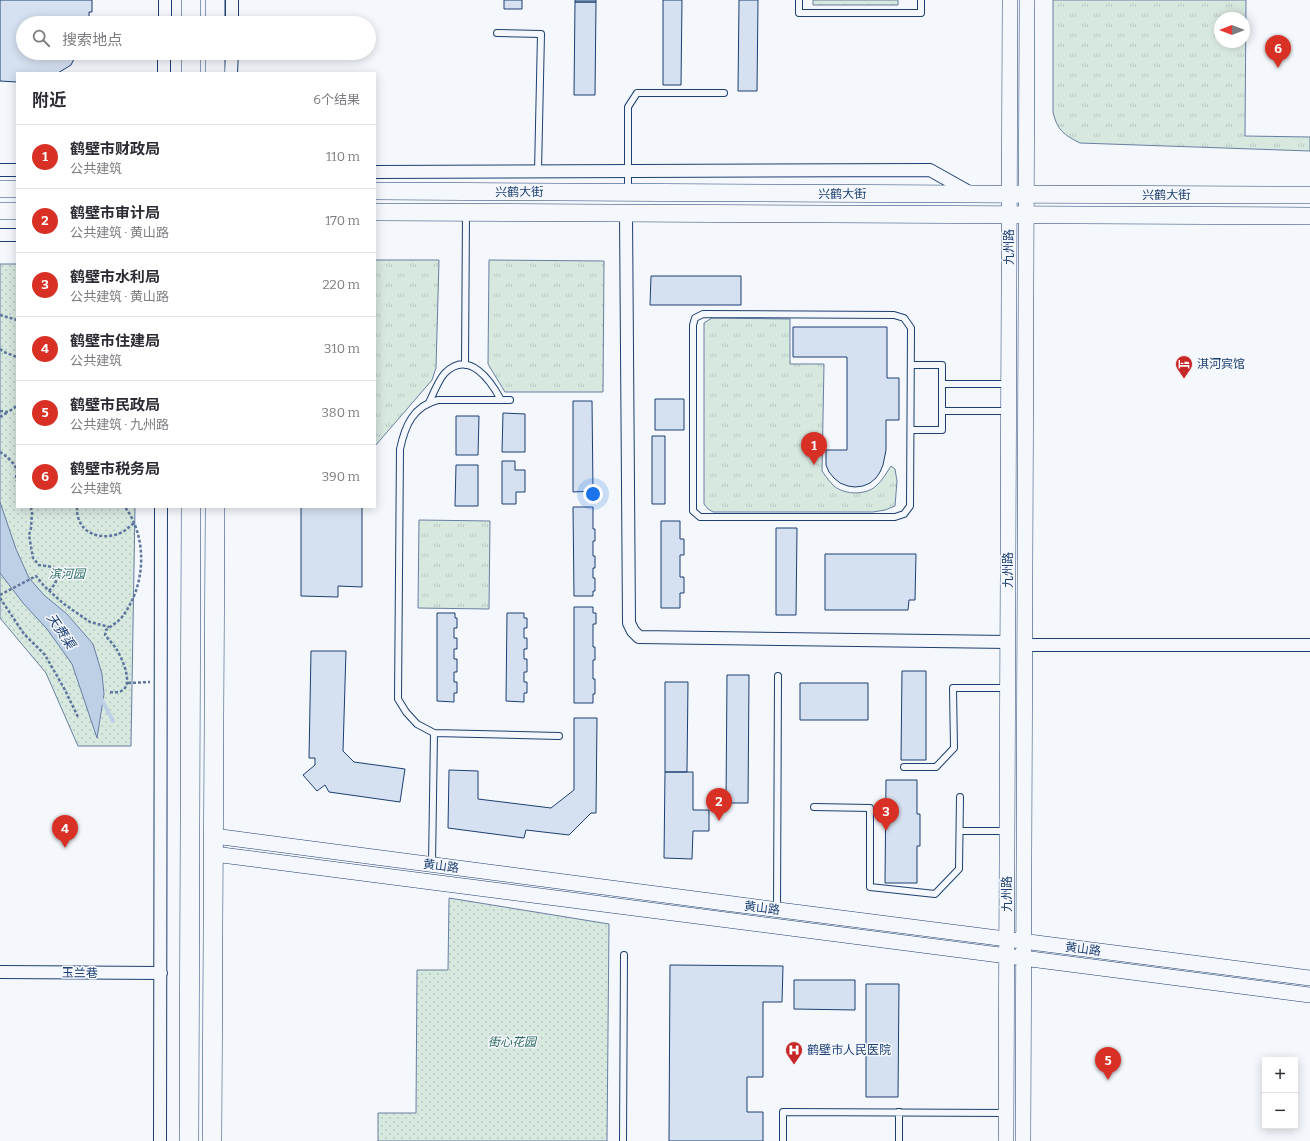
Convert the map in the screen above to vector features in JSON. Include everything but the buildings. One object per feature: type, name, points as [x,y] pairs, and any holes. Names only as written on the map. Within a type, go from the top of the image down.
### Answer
[{"type":"main road","points":[[191,0],[191,16]]},
{"type":"main road","points":[[215,0],[215,16]]},
{"type":"main road","points":[[0,189],[16,189]]},
{"type":"main road","name":"兴鹤大街","points":[[376,191],[1310,195]]},
{"type":"main road","points":[[0,211],[16,211]]},
{"type":"main road","name":"兴鹤大街","points":[[376,212],[1009,216],[1310,216]]},
{"type":"main road","points":[[189,1141],[191,508]]},
{"type":"main road","points":[[212,1141],[215,508]]},
{"type":"street","points":[[164,16],[165,0]]},
{"type":"street","points":[[232,0],[232,16]]},
{"type":"street","name":"九州路","points":[[1006,1141],[1010,0]]},
{"type":"street","name":"九州路","points":[[1023,1141],[1027,0]]},
{"type":"street","points":[[164,60],[164,72]]},
{"type":"street","points":[[219,68],[226,60]]},
{"type":"street","points":[[0,170],[16,170]]},
{"type":"street","points":[[376,172],[930,170],[974,194]]},
{"type":"street","points":[[626,214],[629,623],[633,631],[639,637],[1008,642]]},
{"type":"street","points":[[0,235],[16,235]]},
{"type":"street","points":[[160,1141],[161,508]]},
{"type":"street","points":[[1025,645],[1310,645]]},
{"type":"street","name":"黄山路","points":[[214,845],[432,865],[1310,978]]},
{"type":"street","name":"黄山路","points":[[214,845],[1007,956],[1310,995]]},
{"type":"street","name":"玉兰巷","points":[[0,972],[160,973]]},
{"type":"lane","points":[[799,0],[799,12],[921,13],[921,0]]},
{"type":"lane","points":[[497,33],[541,34],[538,171]]},
{"type":"lane","points":[[628,192],[628,107],[637,93],[724,93]]},
{"type":"lane","points":[[465,364],[466,213]]},
{"type":"lane","points":[[703,314],[894,315],[904,318],[911,328],[911,365],[910,506],[904,514],[895,517],[700,517],[692,512],[693,325],[695,318],[703,314]]},
{"type":"lane","points":[[429,403],[444,374],[450,369],[465,364],[483,374],[495,388],[501,400]]},
{"type":"lane","points":[[911,365],[942,365],[942,430],[911,430]]},
{"type":"lane","points":[[942,384],[1009,384]]},
{"type":"lane","points":[[510,400],[438,400],[429,403],[412,416],[403,435],[400,449],[398,699],[416,724],[434,733],[559,736]]},
{"type":"lane","points":[[942,411],[1008,411]]},
{"type":"lane","points":[[777,910],[778,676]]},
{"type":"lane","points":[[904,767],[936,767],[954,748],[953,688],[1008,688]]},
{"type":"lane","points":[[432,865],[434,733]]},
{"type":"lane","points":[[814,807],[870,808],[870,887],[935,894],[959,869],[960,797]]},
{"type":"lane","points":[[960,831],[1007,832]]},
{"type":"lane","points":[[623,1141],[624,955]]},
{"type":"lane","points":[[783,1141],[783,1112],[1006,1113]]},
{"type":"lane","points":[[899,1112],[899,1141]]},
{"type":"path","points":[[0,315],[16,320]]},
{"type":"path","points":[[0,348],[4,352],[16,357]]},
{"type":"path","points":[[0,417],[16,407]]},
{"type":"path","points":[[0,411],[8,412]]},
{"type":"path","points":[[0,452],[10,459],[16,469]]},
{"type":"path","points":[[30,508],[32,513],[32,528],[29,535],[33,558],[39,566],[53,567],[58,576],[55,584],[49,591]]},
{"type":"path","points":[[77,508],[83,528],[88,532],[97,535],[107,536],[120,534],[134,524]]},
{"type":"path","points":[[110,692],[118,693],[124,690],[128,683],[124,664],[116,649],[105,635],[106,630],[122,618],[134,599],[139,578],[142,550],[140,537],[126,508]]},
{"type":"path","points":[[78,717],[66,690],[45,655],[24,634],[0,597],[36,576],[49,591],[64,604],[90,622],[109,628]]},
{"type":"path","points":[[128,683],[160,681]]},
{"type":"green space","points":[[813,0],[898,0],[898,5],[813,5]]},
{"type":"green space","points":[[1053,0],[1246,0],[1246,12],[1214,12],[1214,48],[1246,48],[1245,136],[1310,137],[1310,151],[1080,143],[1065,134],[1059,128],[1053,112]]},
{"type":"green space","points":[[376,260],[439,260],[436,368],[432,380],[376,445]]},
{"type":"green space","points":[[489,260],[604,261],[603,392],[505,392],[488,364]]},
{"type":"green space","name":"滨河园","points":[[0,264],[16,264],[16,508],[135,508],[131,746],[78,746],[46,673],[0,618]]},
{"type":"green space","points":[[712,318],[790,319],[790,364],[824,364],[822,471],[836,488],[847,492],[860,493],[876,486],[891,466],[895,469],[897,481],[895,506],[885,510],[873,512],[713,512],[708,509],[704,504],[704,323]]},
{"type":"green space","points":[[419,520],[490,521],[489,609],[418,608]]},
{"type":"green space","name":"街心花园","points":[[449,898],[609,924],[607,1141],[378,1141],[378,1113],[416,1113],[417,970],[448,970]]},
{"type":"water","points":[[0,502],[16,549],[29,578],[44,595],[67,614],[93,644],[102,674],[104,694],[97,738],[72,664],[47,629],[23,603],[0,573]]},
{"type":"waterway","name":"天赉渠","points":[[101,698],[113,721]]},
{"type":"place","name":"鹤壁市税务局","points":[[1278,68]]},
{"type":"place","name":"淇河宾馆","points":[[1184,379]]},
{"type":"place","name":"鹤壁市财政局","points":[[814,465]]},
{"type":"place","name":"鹤壁市审计局","points":[[719,821]]},
{"type":"place","name":"鹤壁市水利局","points":[[886,831]]},
{"type":"place","name":"鹤壁市住建局","points":[[65,848]]},
{"type":"place","name":"鹤壁市人民医院","points":[[794,1065]]},
{"type":"place","name":"鹤壁市民政局","points":[[1108,1080]]}]
